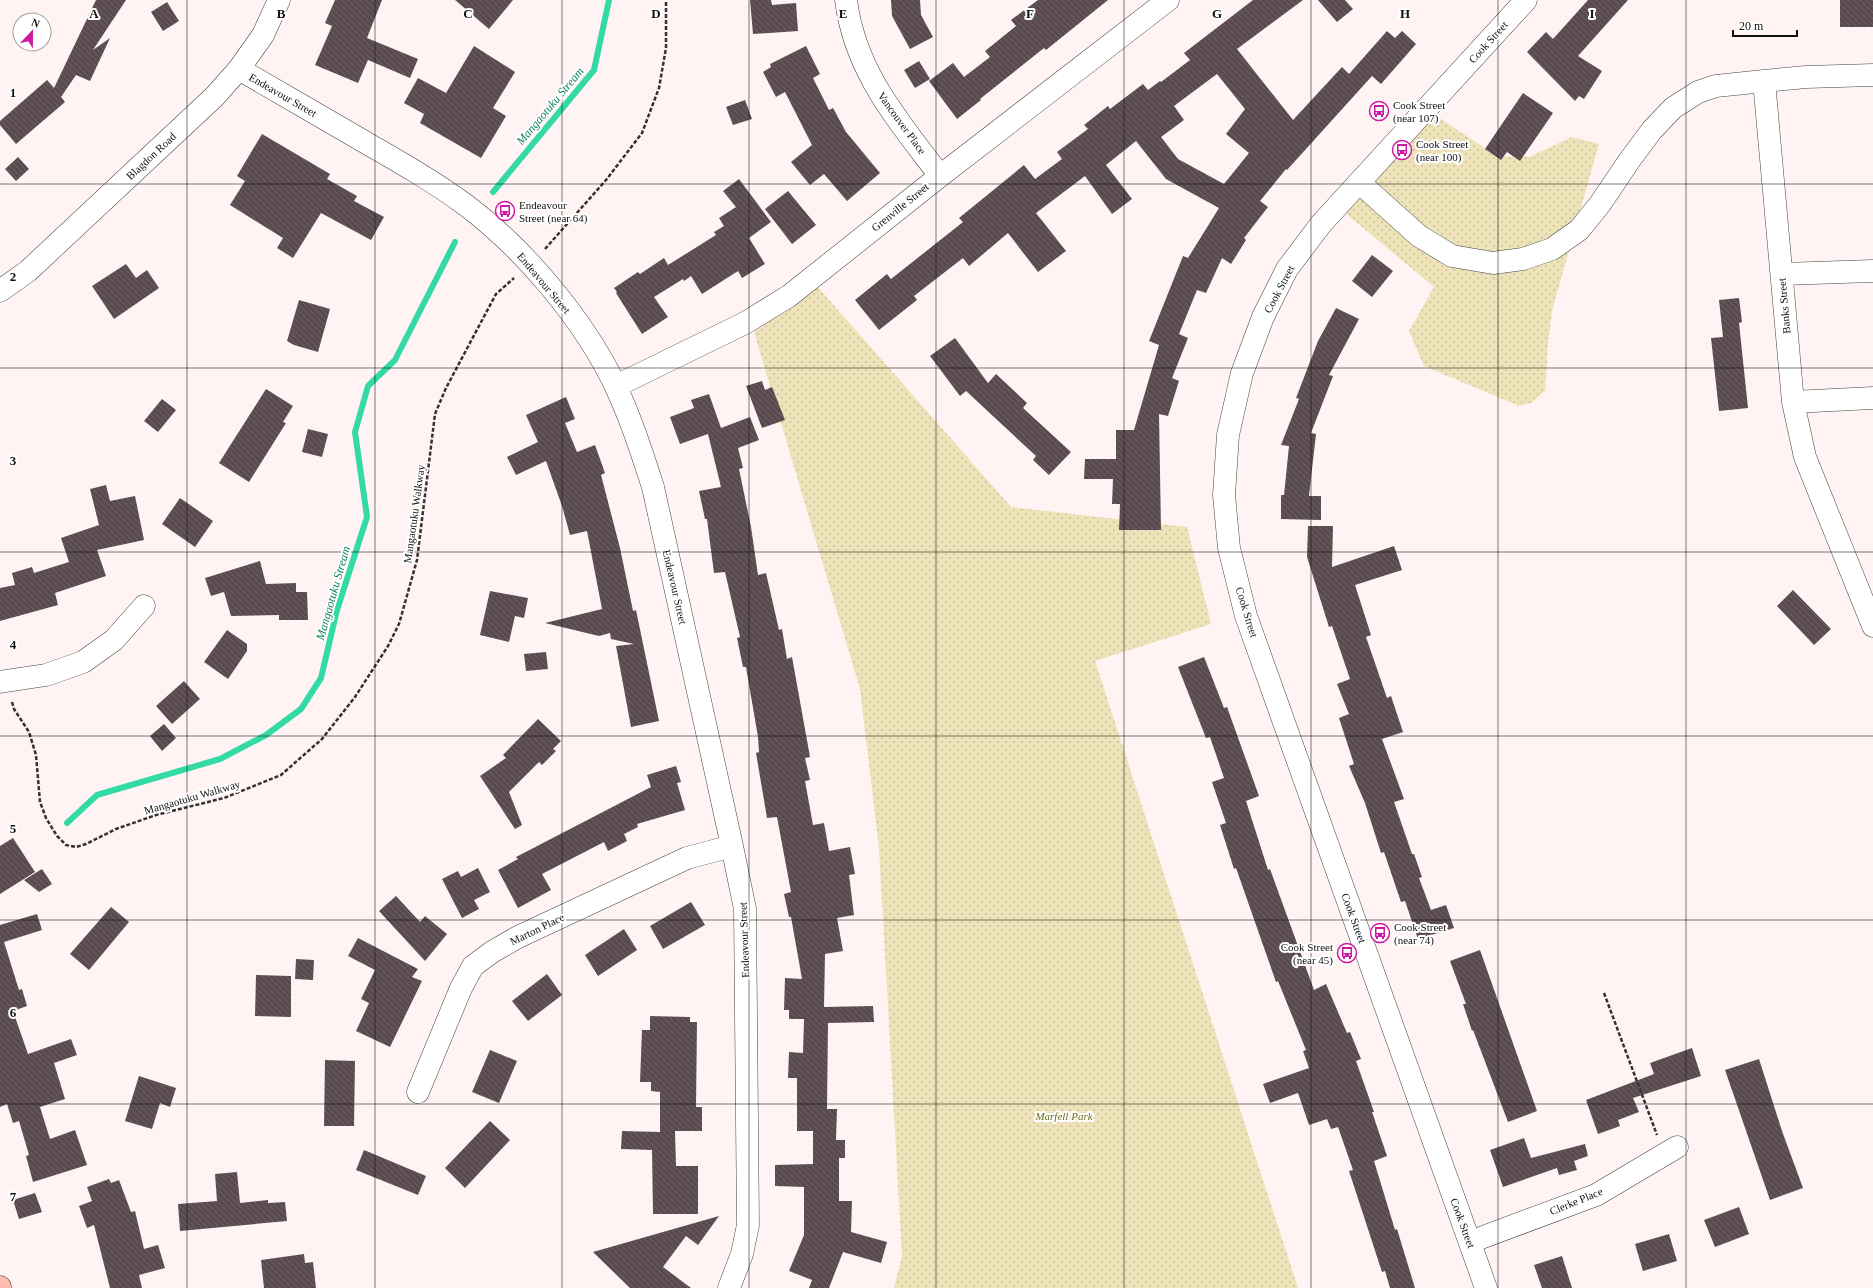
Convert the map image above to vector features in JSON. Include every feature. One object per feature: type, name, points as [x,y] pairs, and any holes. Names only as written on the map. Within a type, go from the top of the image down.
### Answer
[{"type":"street","name":"Blagdon Road","points":[[0,291],[28,271],[214,97],[239,69],[263,35],[279,0]]},
{"type":"street","name":"Vancouver Place","points":[[846,0],[849,22],[859,54],[881,97],[940,176]]},
{"type":"street","name":"Grenville Street","points":[[616,386],[745,323],[789,296],[940,176],[1168,0]]},
{"type":"street","name":"Cook Street","points":[[1486,1288],[1246,616],[1228,541],[1224,495],[1228,435],[1242,373],[1263,317],[1288,269],[1321,224],[1526,0]]},
{"type":"street","name":"Endeavour Street","points":[[239,69],[393,158],[467,206],[529,263],[565,305],[592,345],[616,386],[637,437],[653,487],[745,909],[748,1225],[742,1254],[729,1288]]},
{"type":"street","points":[[1360,183],[1419,236],[1452,256],[1493,263],[1523,259],[1552,249],[1579,230],[1600,204],[1652,130],[1673,108],[1698,92],[1716,86],[1764,81],[1806,77],[1873,75]]},
{"type":"street","name":"Banks Street","points":[[1764,81],[1793,402],[1805,457],[1873,626]]},
{"type":"street","points":[[1782,274],[1873,271]]},
{"type":"street","points":[[1793,402],[1873,398]]},
{"type":"street","points":[[4,681],[46,675],[83,662],[114,640],[144,606]]},
{"type":"street","name":"Marton Place","points":[[418,1092],[460,988],[473,966],[492,952],[518,937],[687,858],[732,846]]},
{"type":"street","name":"Clerke Place","points":[[1470,1242],[1596,1194],[1671,1150]]},
{"type":"path","name":"Mangaotuku Walkway","points":[[4,681],[14,709],[29,732],[36,755],[40,802],[46,818],[57,836],[66,845],[76,847],[86,844],[116,829],[156,816],[224,798],[281,775],[322,740],[388,646],[399,624],[417,560],[435,414],[446,388],[496,294],[543,251],[606,180],[642,132],[660,88],[666,48],[666,0]]},
{"type":"path","points":[[1604,993],[1671,1150]]},
{"type":"green space","points":[[1424,108],[1497,156],[1529,157],[1572,137],[1599,144],[1552,311],[1545,391],[1531,403],[1519,406],[1424,366],[1409,331],[1434,287],[1338,207]]},
{"type":"green space","name":"Marfell Park","points":[[817,286],[1011,507],[1187,527],[1211,624],[1095,661],[1298,1288],[894,1288],[902,1256],[879,848],[860,689],[754,332]]},
{"type":"building","points":[[96,0],[126,0],[93,50],[110,38],[90,81],[76,75],[61,97],[65,102],[16,144],[0,125],[0,121],[47,80],[54,88]]},
{"type":"building","points":[[335,0],[382,0],[367,38],[418,59],[410,78],[368,60],[358,83],[315,65],[332,26],[325,23]]},
{"type":"building","points":[[455,0],[513,0],[489,29]]},
{"type":"building","points":[[750,0],[771,0],[772,5],[796,3],[798,31],[753,34]]},
{"type":"building","points":[[891,0],[920,0],[921,15],[933,37],[910,49],[892,16]]},
{"type":"building","points":[[1038,0],[1108,0],[1046,50],[1044,48],[957,119],[929,81],[953,63],[964,77],[990,57],[985,51],[1016,26],[1011,20]]},
{"type":"building","points":[[1253,0],[1303,0],[1237,49],[1293,120],[1342,67],[1349,74],[1387,31],[1395,38],[1402,31],[1416,44],[1381,84],[1372,76],[1287,170],[1286,169],[1260,201],[1268,207],[1244,238],[1246,240],[1231,264],[1222,258],[1206,293],[1197,290],[1179,334],[1188,338],[1172,378],[1179,381],[1168,416],[1159,414],[1161,530],[1119,530],[1120,504],[1112,504],[1113,479],[1084,479],[1085,459],[1116,459],[1116,430],[1134,430],[1159,345],[1149,341],[1183,256],[1188,258],[1219,208],[1166,179],[1136,141],[1106,165],[1132,199],[1112,214],[1085,176],[1036,213],[1066,251],[1038,272],[1008,233],[969,266],[963,258],[914,296],[917,300],[879,330],[855,300],[887,274],[891,279],[963,222],[959,218],[1024,165],[1035,179],[1062,159],[1057,152],[1088,129],[1084,125],[1108,106],[1110,109],[1143,84],[1148,90],[1160,81],[1161,82],[1190,60],[1184,53]],"holes":[[[1217,74],[1245,109],[1226,134],[1249,153],[1224,184],[1178,159],[1161,137],[1184,120],[1174,106]]]},
{"type":"building","points":[[1318,0],[1345,0],[1353,9],[1337,22]]},
{"type":"building","points":[[1588,0],[1628,0],[1578,56],[1602,71],[1584,99],[1579,96],[1575,101],[1527,52],[1546,32],[1553,39]]},
{"type":"building","points":[[1840,0],[1873,0],[1873,27],[1840,27]]},
{"type":"building","points":[[167,2],[179,21],[163,31],[151,12]]},
{"type":"building","points":[[474,46],[515,72],[493,108],[506,116],[481,158],[420,123],[424,114],[404,103],[418,78],[446,93]]},
{"type":"building","points":[[806,46],[820,74],[813,78],[829,110],[833,108],[846,132],[880,173],[847,201],[824,174],[810,185],[791,162],[812,145],[785,92],[776,97],[763,72],[771,67],[770,64]]},
{"type":"building","points":[[919,61],[930,79],[915,88],[904,70]]},
{"type":"building","points":[[1523,93],[1553,113],[1520,161],[1507,152],[1501,160],[1485,149]]},
{"type":"building","points":[[745,100],[752,119],[733,125],[726,107]]},
{"type":"building","points":[[262,134],[330,174],[327,179],[357,196],[354,201],[384,217],[371,240],[321,213],[293,258],[277,248],[283,238],[230,205],[245,181],[237,176]]},
{"type":"building","points":[[18,157],[29,169],[16,181],[5,169]]},
{"type":"building","points":[[739,179],[771,222],[749,238],[765,264],[742,278],[738,271],[702,294],[691,276],[684,281],[683,279],[654,297],[668,317],[642,334],[614,288],[638,272],[640,274],[664,258],[668,265],[716,235],[714,232],[724,226],[719,218],[736,207],[723,191]]},
{"type":"building","points":[[788,191],[816,225],[792,244],[765,209]]},
{"type":"building","points":[[1372,255],[1393,271],[1372,297],[1352,281]]},
{"type":"building","points":[[126,264],[136,278],[147,270],[159,288],[114,319],[92,286]]},
{"type":"building","points":[[1739,298],[1742,322],[1739,323],[1748,408],[1719,411],[1711,338],[1723,337],[1719,300]]},
{"type":"building","points":[[299,300],[330,309],[318,352],[294,345],[287,341]]},
{"type":"building","points":[[1336,308],[1359,319],[1329,375],[1333,376],[1311,433],[1316,434],[1309,496],[1321,496],[1321,520],[1281,519],[1281,495],[1284,495],[1289,446],[1281,445],[1299,399],[1296,398],[1318,341]]},
{"type":"building","points":[[955,338],[988,383],[996,374],[1027,403],[1023,408],[1071,452],[1049,475],[1033,460],[1036,456],[966,391],[960,396],[930,356]]},
{"type":"building","points":[[762,381],[765,390],[772,387],[785,420],[762,428],[746,386]]},
{"type":"building","points":[[266,389],[293,406],[283,422],[286,423],[249,482],[219,463]]},
{"type":"building","points":[[709,394],[721,428],[750,417],[759,440],[738,448],[743,468],[739,469],[751,527],[758,575],[766,573],[779,630],[782,629],[787,659],[792,657],[810,757],[805,758],[810,780],[805,781],[813,825],[824,823],[829,851],[850,847],[855,874],[849,875],[854,915],[837,918],[843,951],[825,954],[824,1007],[873,1006],[874,1022],[828,1023],[827,1109],[837,1109],[836,1140],[845,1140],[845,1158],[839,1158],[839,1201],[852,1201],[851,1232],[887,1242],[881,1263],[843,1252],[829,1288],[809,1288],[812,1280],[789,1271],[804,1235],[804,1187],[775,1186],[775,1165],[813,1164],[813,1131],[797,1131],[797,1078],[788,1078],[789,1052],[803,1053],[804,1019],[789,1019],[789,1010],[784,1010],[785,978],[802,979],[791,917],[789,917],[784,894],[791,892],[777,817],[767,818],[756,753],[759,752],[758,737],[746,667],[743,667],[737,638],[740,637],[725,572],[714,573],[707,519],[705,519],[699,491],[721,487],[708,434],[680,444],[670,417],[694,408],[691,400]]},
{"type":"building","points":[[566,397],[575,419],[565,423],[577,452],[595,445],[605,473],[601,475],[620,548],[633,611],[636,610],[659,721],[631,727],[616,646],[634,644],[611,639],[610,633],[599,636],[545,623],[602,609],[587,531],[570,535],[562,506],[546,461],[516,475],[507,457],[538,442],[526,415]]},
{"type":"building","points":[[162,399],[176,410],[158,432],[144,421]]},
{"type":"building","points":[[308,429],[328,434],[322,457],[302,452]]},
{"type":"building","points":[[106,485],[110,501],[135,496],[144,540],[97,550],[106,576],[55,593],[58,605],[0,621],[0,588],[15,585],[12,573],[32,567],[34,573],[69,562],[61,538],[99,525],[90,489]]},
{"type":"building","points":[[180,498],[213,521],[195,547],[162,524]]},
{"type":"building","points":[[1308,526],[1333,526],[1332,567],[1394,546],[1402,570],[1355,585],[1371,635],[1366,637],[1387,698],[1391,696],[1403,732],[1382,739],[1404,799],[1394,802],[1412,854],[1414,854],[1422,877],[1419,878],[1431,910],[1446,905],[1454,928],[1418,939],[1405,901],[1401,902],[1384,852],[1381,853],[1365,803],[1349,766],[1354,764],[1339,718],[1349,714],[1337,684],[1350,679],[1332,626],[1329,627],[1307,557]]},
{"type":"building","points":[[260,561],[266,584],[296,583],[296,592],[307,592],[308,620],[279,620],[279,615],[231,616],[224,592],[211,596],[205,578]]},
{"type":"building","points":[[1793,590],[1831,629],[1814,645],[1777,606]]},
{"type":"building","points":[[490,591],[528,598],[524,618],[515,616],[509,642],[480,635]]},
{"type":"building","points":[[227,630],[247,644],[247,651],[228,679],[204,662]]},
{"type":"building","points":[[546,652],[548,669],[526,671],[524,654]]},
{"type":"building","points":[[1204,657],[1224,708],[1227,707],[1259,796],[1246,801],[1268,870],[1270,869],[1314,990],[1326,984],[1347,1033],[1350,1032],[1361,1059],[1356,1061],[1374,1112],[1372,1112],[1387,1156],[1374,1161],[1395,1230],[1397,1229],[1415,1288],[1390,1288],[1385,1271],[1382,1272],[1349,1171],[1353,1170],[1338,1127],[1331,1129],[1327,1119],[1309,1125],[1298,1093],[1270,1103],[1263,1084],[1309,1068],[1303,1051],[1306,1050],[1278,981],[1276,982],[1236,868],[1234,869],[1220,825],[1226,823],[1212,782],[1224,778],[1210,737],[1206,738],[1178,667]]},
{"type":"building","points":[[184,681],[200,699],[172,724],[156,706]]},
{"type":"building","points":[[538,719],[561,741],[553,749],[556,751],[542,765],[539,762],[509,792],[522,825],[515,829],[480,776],[506,758],[503,755]]},
{"type":"building","points":[[164,724],[176,738],[162,751],[150,736]]},
{"type":"building","points":[[676,766],[681,782],[677,783],[685,810],[637,824],[638,827],[624,834],[627,841],[608,851],[604,842],[542,874],[551,890],[518,908],[498,870],[518,859],[516,857],[651,787],[647,775]]},
{"type":"building","points":[[13,838],[35,872],[0,894],[0,846]]},
{"type":"building","points":[[478,868],[490,892],[474,900],[479,909],[462,918],[442,879],[458,871],[461,877]]},
{"type":"building","points":[[42,869],[52,884],[39,892],[24,880]]},
{"type":"building","points":[[396,896],[420,922],[425,916],[447,934],[425,961],[379,911]]},
{"type":"building","points":[[691,902],[705,925],[663,949],[650,926]]},
{"type":"building","points":[[111,907],[129,922],[89,970],[70,954]]},
{"type":"building","points":[[37,914],[42,930],[4,942],[19,990],[22,989],[27,1006],[13,1011],[28,1054],[71,1039],[77,1055],[54,1063],[65,1099],[40,1107],[50,1139],[75,1130],[87,1165],[33,1182],[26,1156],[29,1155],[19,1121],[13,1123],[7,1104],[0,1107],[0,925]]},
{"type":"building","points":[[624,929],[637,950],[598,976],[585,955]]},
{"type":"building","points":[[358,938],[418,969],[412,977],[422,981],[390,1047],[356,1031],[369,1003],[361,999],[375,970],[348,956]]},
{"type":"building","points":[[1480,950],[1537,1111],[1508,1122],[1473,1030],[1472,1031],[1463,1004],[1466,1004],[1450,961]]},
{"type":"building","points":[[296,959],[314,960],[313,980],[295,979]]},
{"type":"building","points":[[547,974],[562,995],[528,1021],[512,1001]]},
{"type":"building","points":[[256,975],[291,976],[291,1017],[255,1016]]},
{"type":"building","points":[[650,1016],[690,1017],[690,1022],[697,1022],[696,1107],[702,1107],[702,1131],[675,1131],[676,1166],[698,1166],[698,1214],[653,1214],[652,1150],[621,1149],[622,1131],[660,1132],[660,1092],[651,1091],[651,1082],[640,1082],[642,1030],[650,1030]]},
{"type":"building","points":[[1692,1048],[1701,1076],[1633,1098],[1639,1112],[1618,1120],[1620,1126],[1598,1134],[1586,1100],[1654,1074],[1650,1063]]},
{"type":"building","points":[[490,1050],[517,1061],[499,1103],[472,1092]]},
{"type":"building","points":[[1759,1059],[1782,1131],[1803,1188],[1770,1200],[1725,1070]]},
{"type":"building","points":[[325,1060],[355,1061],[354,1126],[324,1126]]},
{"type":"building","points":[[139,1076],[176,1088],[170,1107],[160,1103],[152,1129],[125,1121]]},
{"type":"building","points":[[490,1121],[510,1140],[465,1188],[445,1168]]},
{"type":"building","points":[[1524,1138],[1531,1158],[1585,1144],[1588,1156],[1574,1161],[1577,1170],[1559,1175],[1557,1168],[1503,1187],[1490,1150]]},
{"type":"building","points":[[364,1150],[426,1176],[418,1195],[356,1170]]},
{"type":"building","points":[[237,1172],[240,1203],[268,1200],[268,1203],[285,1202],[287,1221],[180,1231],[178,1204],[217,1201],[215,1174]]},
{"type":"building","points":[[109,1179],[111,1183],[119,1180],[131,1212],[135,1211],[144,1249],[158,1245],[165,1268],[139,1275],[142,1288],[110,1288],[94,1225],[87,1228],[79,1206],[92,1201],[87,1187]]},
{"type":"building","points":[[35,1193],[42,1212],[19,1219],[13,1200]]},
{"type":"building","points":[[1739,1207],[1749,1234],[1715,1247],[1704,1220]]},
{"type":"building","points":[[719,1216],[698,1245],[686,1236],[663,1267],[691,1288],[630,1288],[593,1252]]},
{"type":"building","points":[[1669,1234],[1677,1261],[1643,1271],[1635,1244]]},
{"type":"building","points":[[304,1254],[305,1263],[313,1262],[316,1288],[264,1288],[261,1260]]},
{"type":"building","points":[[1562,1256],[1572,1288],[1542,1288],[1534,1265]]},
{"type":"waterway","name":"Mangaotuku Stream","points":[[493,192],[594,70],[609,0]]},
{"type":"waterway","name":"Mangaotuku Stream","points":[[67,823],[97,795],[220,759],[266,735],[301,709],[321,678],[337,610],[367,517],[355,432],[368,386],[395,360],[455,242]]},
{"type":"place","name":"Cook Street (near 107)","points":[[1379,111]]},
{"type":"place","name":"Cook Street (near 100)","points":[[1402,150]]},
{"type":"place","name":"Endeavour Street (near 64)","points":[[505,211]]},
{"type":"place","name":"Cook Street (near 74)","points":[[1380,933]]},
{"type":"place","name":"Cook Street (near 45)","points":[[1347,953]]}]
